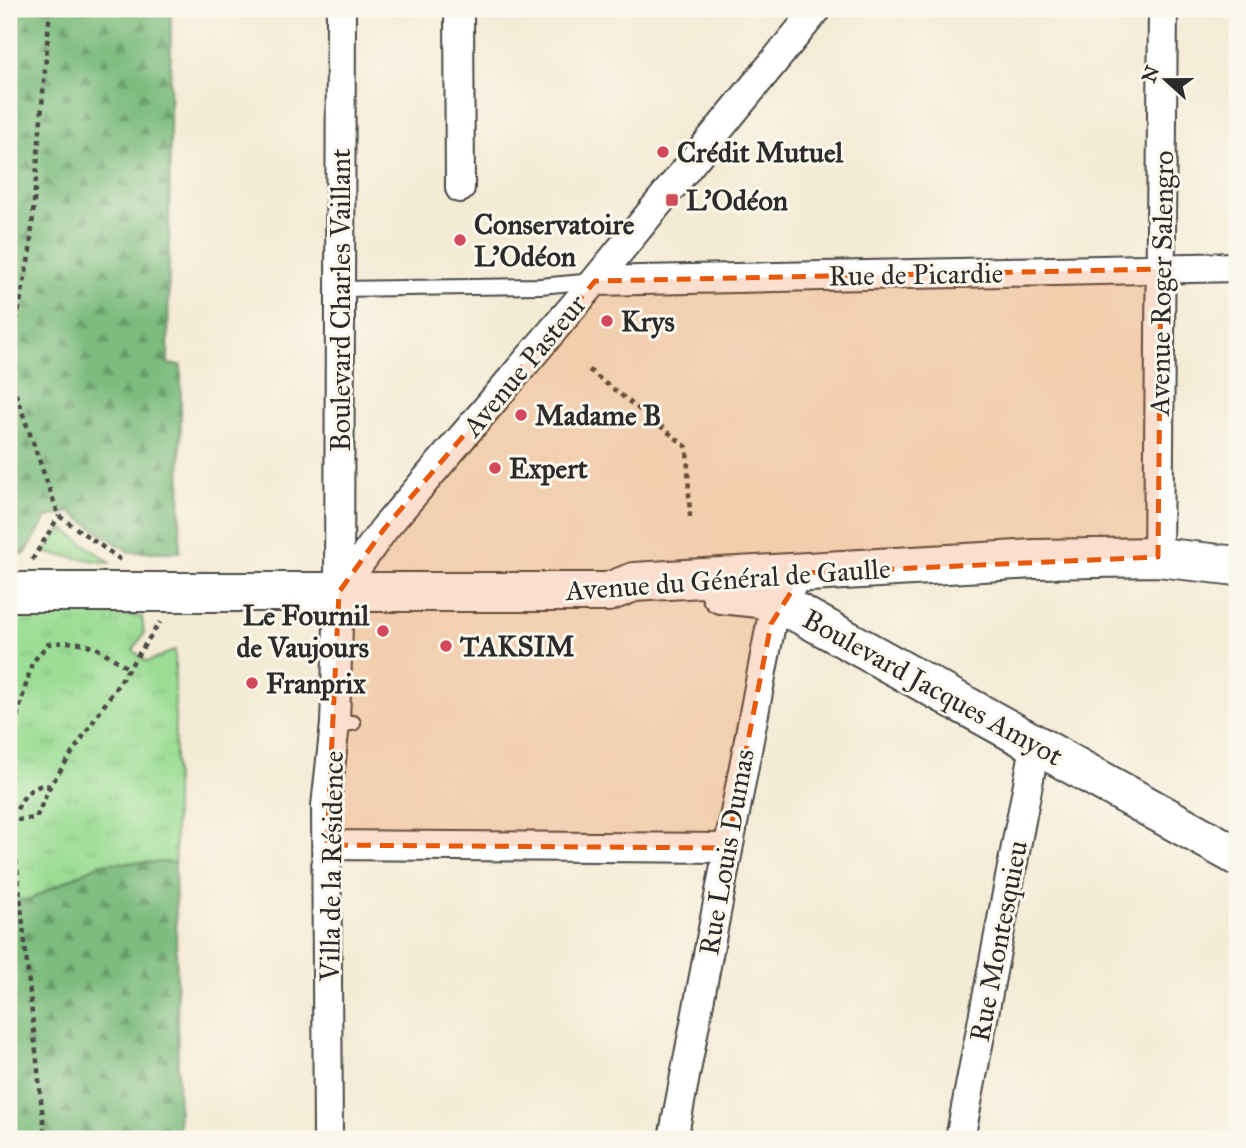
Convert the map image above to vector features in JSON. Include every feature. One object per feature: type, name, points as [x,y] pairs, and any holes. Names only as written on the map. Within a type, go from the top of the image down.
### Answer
[{"type":"main road","name":"Avenue du Général de Gaulle","points":[[10,593],[178,595],[608,592],[634,582],[1035,559],[1158,557],[1237,566]]},
{"type":"main road","name":"Boulevard Jacques Amyot","points":[[608,592],[633,598],[738,593],[779,604],[1036,742],[1237,856]]},
{"type":"street","name":"Boulevard Charles Vaillant","points":[[339,592],[341,9]]},
{"type":"street","points":[[459,9],[460,188]]},
{"type":"street","name":"Avenue Pasteur","points":[[339,592],[384,529],[595,281],[817,9]]},
{"type":"street","name":"Avenue Roger Salengro","points":[[1158,557],[1163,9]]},
{"type":"street","name":"Rue de Picardie","points":[[595,281],[1237,267]]},
{"type":"street","name":"Rue Louis Dumas","points":[[673,1139],[768,637],[779,604],[803,573]]},
{"type":"street","name":"Villa de la Résidence","points":[[328,1139],[326,806],[344,723],[339,592]]},
{"type":"street","name":"Rue Montesquieu","points":[[960,1139],[1036,742]]},
{"type":"street","points":[[327,845],[576,839],[727,848]]},
{"type":"lane","points":[[340,289],[540,286],[595,281]]},
{"type":"path","points":[[9,361],[30,251],[50,9]]},
{"type":"path","points":[[589,370],[687,447],[690,517]]},
{"type":"path","points":[[9,374],[60,516],[125,562]]},
{"type":"path","points":[[10,593],[60,516]]},
{"type":"path","points":[[9,820],[36,818],[50,786],[178,595]]},
{"type":"path","points":[[9,746],[32,663],[48,644],[71,640],[93,644],[130,668]]},
{"type":"path","points":[[45,1139],[9,811],[16,812],[20,801],[34,788],[50,786]]},
{"type":"highlighted area","points":[[1161,269],[1158,557],[803,573],[771,624],[727,848],[327,845],[339,592],[384,529],[595,281]]},
{"type":"green space","points":[[9,9],[171,9],[168,364],[181,365],[180,552],[129,552],[70,512],[47,517],[25,554],[9,554]]},
{"type":"green space","points":[[62,528],[111,563],[44,553]]},
{"type":"green space","points":[[52,609],[142,617],[144,634],[133,650],[147,662],[175,650],[175,862],[102,863],[31,899],[9,902],[9,610]]},
{"type":"green space","points":[[175,862],[179,1139],[9,1139],[9,902],[31,899],[102,863]]},
{"type":"place","name":"Crédit Mutuel","points":[[663,152]]},
{"type":"place","name":"L'Odéon","points":[[672,200]]},
{"type":"place","name":"Conservatoire L'Odéon","points":[[460,240]]},
{"type":"place","name":"Krys","points":[[607,321]]},
{"type":"place","name":"Madame B","points":[[521,415]]},
{"type":"place","name":"Expert","points":[[495,468]]},
{"type":"place","name":"Le Fournil de Vaujours","points":[[383,631]]},
{"type":"place","name":"TAKSIM","points":[[446,646]]},
{"type":"place","name":"Franprix","points":[[252,683]]}]
